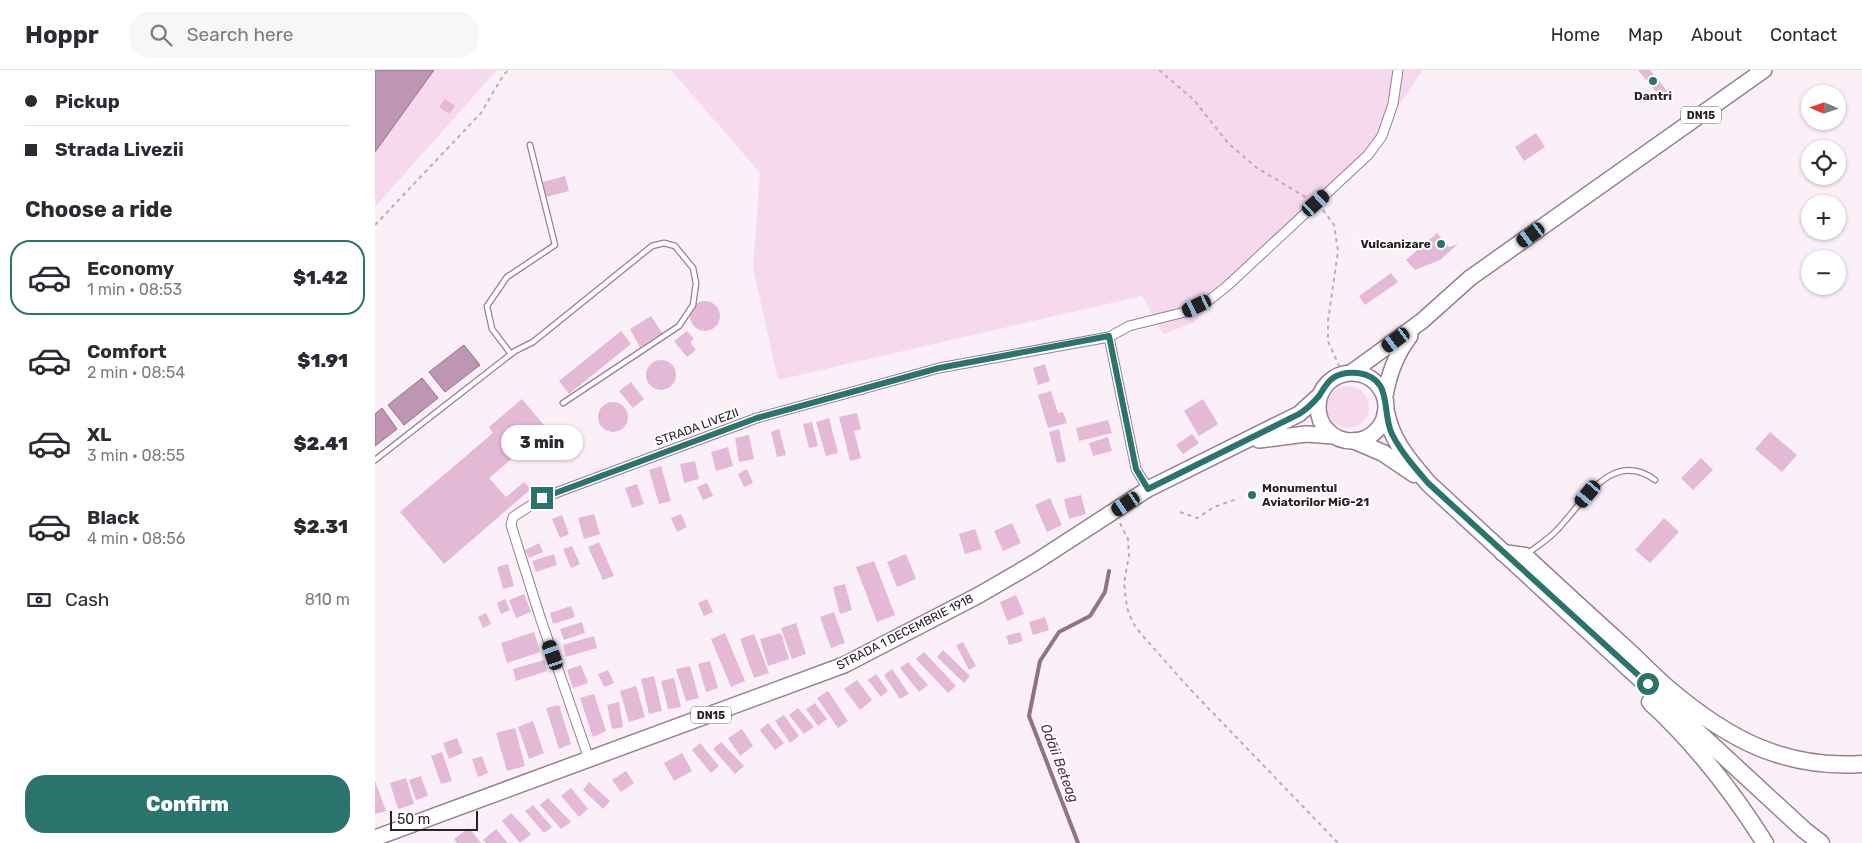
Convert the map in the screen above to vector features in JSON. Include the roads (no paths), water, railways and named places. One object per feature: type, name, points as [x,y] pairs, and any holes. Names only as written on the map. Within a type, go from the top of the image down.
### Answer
[{"type":"highway","points":[[1386,404],[1391,431],[1397,444],[1428,483],[1804,830],[1821,843]]},
{"type":"highway","points":[[1355,441],[1383,453],[1428,483]]},
{"type":"highway","points":[[1503,553],[1525,556],[1668,689],[1698,713],[1726,731],[1761,750],[1792,758],[1835,764],[1862,764]]},
{"type":"highway","points":[[1503,553],[1604,660],[1665,715],[1694,746],[1730,790],[1765,843]]},
{"type":"main road","name":"DN15","points":[[1320,395],[1333,378],[1347,373],[1422,320],[1470,278],[1764,70]]},
{"type":"main road","name":"DN15","points":[[1334,436],[1340,439],[1355,441],[1366,438],[1376,432],[1383,423],[1387,381],[1395,359],[1422,320]]},
{"type":"main road","points":[[1347,373],[1363,374],[1373,378],[1380,386],[1386,404]]},
{"type":"main road","points":[[1320,395],[1318,406],[1320,418],[1325,428],[1334,436]]},
{"type":"main road","name":"STRADA 1 DECEMBRIE 1918","points":[[375,838],[844,665],[979,595],[1034,563],[1148,489],[1299,414],[1320,395]]},
{"type":"main road","name":"STRADA 1 DECEMBRIE 1918","points":[[1245,442],[1299,435],[1334,436]]},
{"type":"street","name":"STRADA LIVEZII","points":[[589,759],[541,620],[511,525],[513,517],[520,510],[542,498],[757,418],[939,368],[1109,336],[1129,326],[1185,312],[1208,301],[1226,287],[1368,155],[1382,136],[1393,104],[1399,70]]},
{"type":"street","points":[[1109,336],[1136,469],[1148,489]]},
{"type":"lane","points":[[511,354],[492,329],[487,306],[507,277],[555,245],[530,145]]},
{"type":"lane","points":[[375,460],[511,354],[533,342],[652,246],[664,243],[675,246],[693,268],[696,283],[693,305],[679,326],[563,403]]},
{"type":"lane","points":[[1525,556],[1556,531],[1598,482],[1607,476],[1626,471],[1646,473],[1655,480]]},
{"type":"waterway","name":"Odăii Beteag","points":[[1078,843],[1029,716],[1040,661],[1059,632],[1090,616],[1105,592],[1109,571]]},
{"type":"place","name":"Dantri","points":[[1653,81]]},
{"type":"place","name":"Vulcanizare","points":[[1441,244]]},
{"type":"place","name":"Monumentul Aviatorilor MiG-21","points":[[1252,495]]}]
